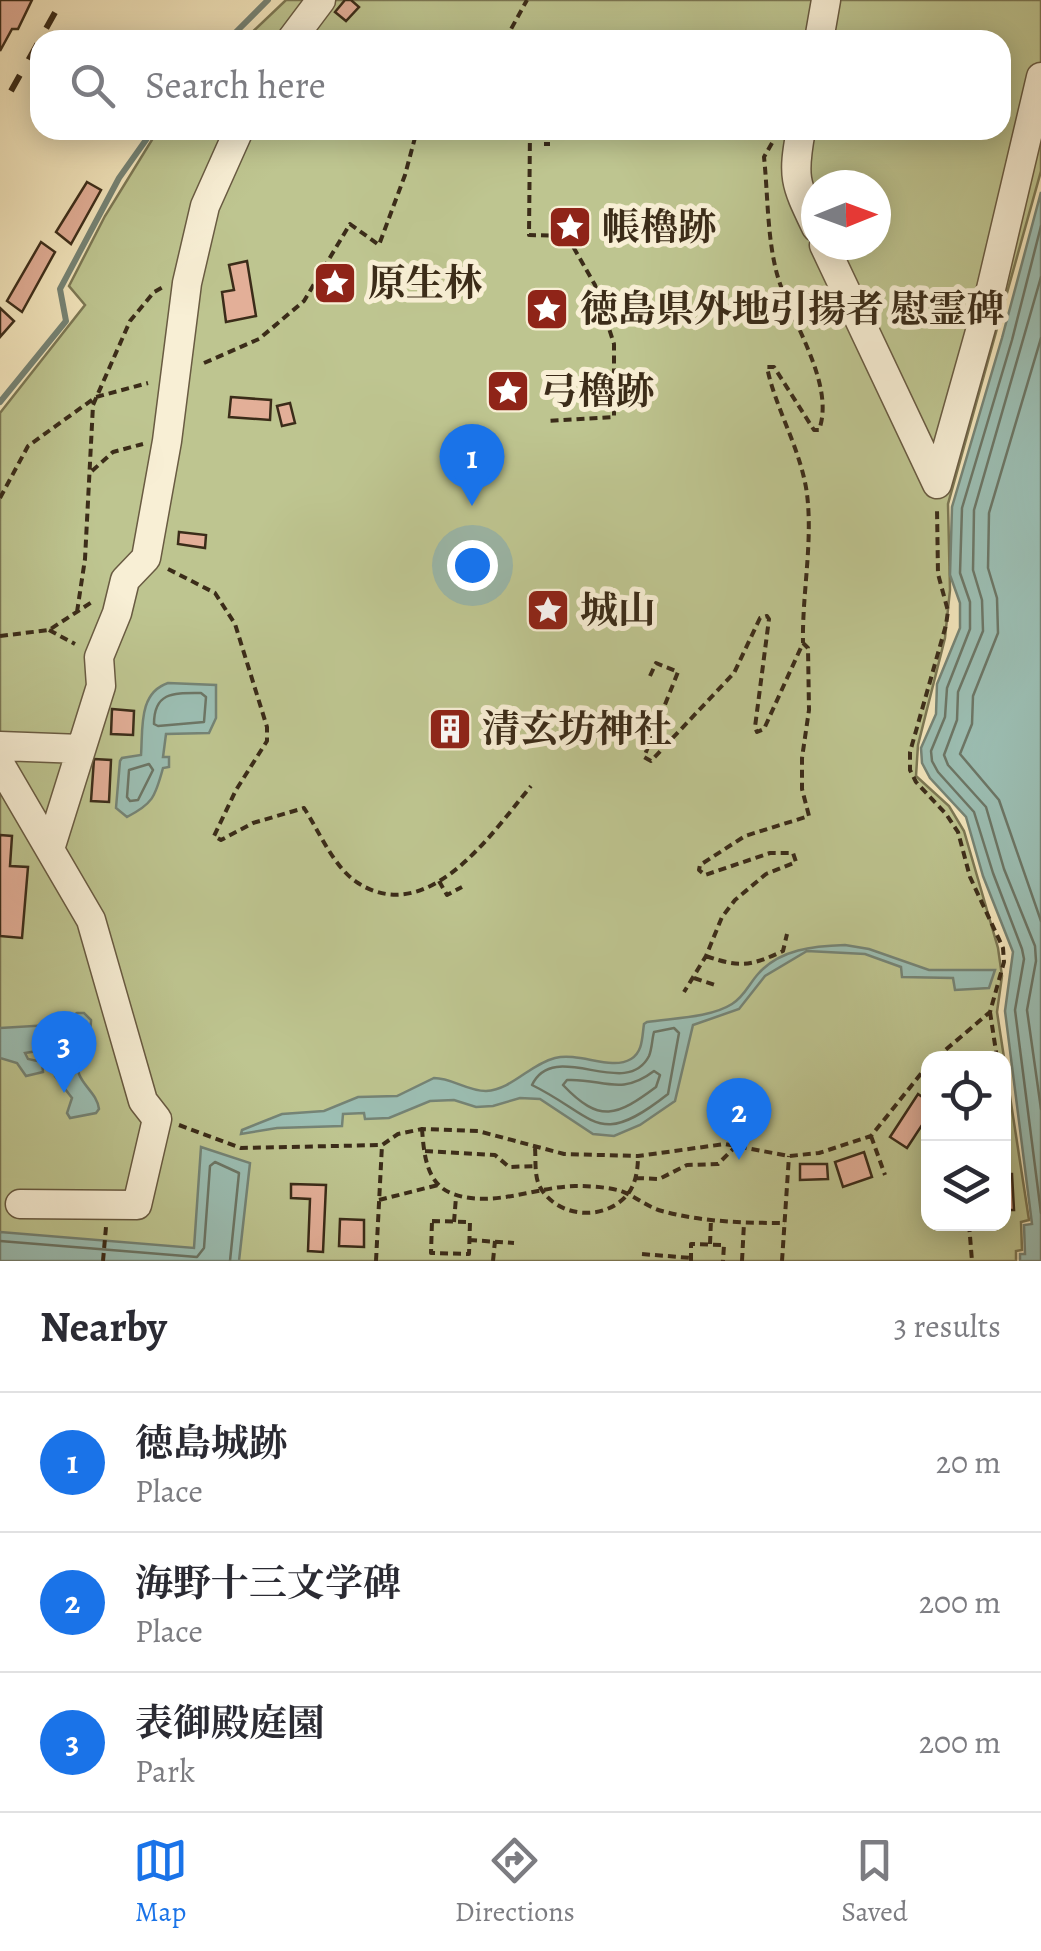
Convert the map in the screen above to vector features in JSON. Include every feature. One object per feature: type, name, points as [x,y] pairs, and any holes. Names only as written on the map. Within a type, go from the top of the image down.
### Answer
[{"type":"lane","points":[[298,30],[321,0]]},
{"type":"lane","points":[[820,30],[826,0]]},
{"type":"lane","points":[[937,484],[986,310],[1041,77]]},
{"type":"lane","points":[[50,849],[101,686],[99,657],[126,580],[146,558],[167,440],[187,283],[205,206],[235,140]]},
{"type":"lane","points":[[799,140],[794,168],[801,195]]},
{"type":"lane","points":[[831,260],[937,484]]},
{"type":"lane","points":[[0,746],[82,749]]},
{"type":"lane","points":[[0,764],[91,920],[143,1100],[158,1120],[137,1206],[20,1204]]},
{"type":"path","points":[[511,30],[528,0]]},
{"type":"path","points":[[0,498],[28,446],[96,398],[176,375],[258,338],[304,302],[350,224],[379,245],[414,140]]},
{"type":"path","points":[[530,140],[529,235],[568,236],[595,284],[614,344],[614,417],[548,421]]},
{"type":"path","points":[[650,676],[656,663],[678,672],[644,757],[651,761],[734,673],[760,618],[769,619],[755,727],[758,732],[764,729],[802,643],[807,494],[767,367],[774,367],[784,379],[814,430],[819,430],[821,405],[800,329],[777,274],[764,157],[773,140]]},
{"type":"path","points":[[77,612],[92,472],[93,405],[138,308],[154,292],[171,284],[187,283]]},
{"type":"path","points":[[92,472],[113,452],[167,440]]},
{"type":"path","points":[[937,484],[938,574],[948,611],[910,752],[910,770],[958,832],[970,877],[1003,948],[1004,962],[990,1012],[997,1051]]},
{"type":"path","points":[[146,558],[215,594],[240,636],[267,727],[267,741],[236,790],[214,836],[221,840],[253,823],[304,808],[341,866],[357,883],[381,893],[404,894],[439,881],[469,860],[531,786]]},
{"type":"path","points":[[0,636],[48,630],[126,580]]},
{"type":"path","points":[[48,630],[99,657]]},
{"type":"path","points":[[684,992],[706,956],[722,917],[735,900],[766,874],[796,862],[793,853],[770,853],[705,875],[699,870],[700,865],[745,836],[808,816],[802,789],[802,758],[809,710],[808,648],[802,643]]},
{"type":"path","points":[[439,881],[447,895],[462,887]]},
{"type":"path","points":[[706,956],[733,966],[758,962],[783,952],[786,934]]},
{"type":"path","points":[[693,978],[718,986]]},
{"type":"path","points":[[944,1051],[990,1012]]},
{"type":"path","points":[[158,1120],[204,1132],[241,1148],[382,1146],[398,1134],[422,1129],[478,1131],[564,1154],[638,1156],[738,1144],[789,1156],[819,1153],[871,1136],[921,1074]]},
{"type":"path","points":[[422,1129],[428,1169],[438,1185],[456,1194],[488,1198],[588,1186],[627,1195],[658,1210],[711,1220],[784,1223]]},
{"type":"path","points":[[871,1136],[885,1175]]},
{"type":"path","points":[[636,1178],[660,1179],[687,1165],[718,1164],[738,1144]]},
{"type":"path","points":[[376,1261],[382,1146]]},
{"type":"path","points":[[535,1148],[542,1191],[559,1208],[582,1213],[598,1212],[627,1195],[636,1178],[638,1156]]},
{"type":"path","points":[[424,1151],[495,1155],[509,1167],[536,1166]]},
{"type":"path","points":[[782,1261],[789,1156]]},
{"type":"path","points":[[379,1200],[438,1185]]},
{"type":"path","points":[[454,1222],[456,1194]]},
{"type":"path","points":[[710,1244],[711,1220]]},
{"type":"path","points":[[432,1221],[454,1222],[470,1222],[469,1254],[431,1253],[432,1221]]},
{"type":"path","points":[[742,1261],[744,1222]]},
{"type":"path","points":[[103,1261],[106,1230]]},
{"type":"path","points":[[970,1231],[972,1261]]},
{"type":"path","points":[[470,1240],[514,1242]]},
{"type":"path","points":[[493,1261],[495,1242]]},
{"type":"path","points":[[642,1254],[691,1260],[691,1244],[724,1245],[724,1261]]},
{"type":"green space","points":[[286,0],[1041,0],[1041,171],[948,504],[950,590],[945,638],[918,745],[916,776],[949,806],[964,831],[998,948],[1002,976],[997,1012],[1003,1051],[921,1051],[921,1231],[1011,1231],[1011,1103],[1029,1220],[1021,1222],[1022,1250],[1016,1251],[1016,1261],[0,1261],[0,413],[85,305],[69,286],[105,216],[152,140],[1011,140],[1011,30],[254,30]]},
{"type":"water","points":[[1041,192],[1041,1261],[1020,1261],[1020,1254],[1025,1254],[1024,1225],[1032,1224],[1005,1011],[1013,952],[983,876],[966,817],[930,778],[922,763],[921,748],[936,714],[937,684],[960,628],[960,603],[950,575],[952,507]]},
{"type":"water","points":[[168,683],[216,685],[216,718],[209,733],[166,734],[163,757],[169,757],[169,767],[163,768],[151,799],[127,817],[116,808],[120,761],[141,755],[147,703],[158,688]]},
{"type":"water","points":[[845,945],[869,949],[929,970],[995,970],[989,988],[955,990],[953,978],[902,977],[901,967],[865,954],[807,951],[765,976],[739,1009],[693,1025],[675,1101],[640,1125],[614,1136],[593,1134],[540,1099],[520,1098],[476,1107],[454,1100],[430,1101],[389,1118],[365,1119],[364,1113],[343,1114],[342,1126],[277,1128],[241,1134],[242,1130],[282,1114],[324,1111],[358,1097],[397,1096],[434,1078],[486,1091],[505,1086],[555,1058],[623,1062],[638,1052],[647,1022],[723,1009],[740,998],[758,974],[777,959],[810,948]]},
{"type":"water","points":[[84,1013],[91,1020],[78,1068],[99,1109],[70,1118],[67,1113],[72,1098],[55,1076],[80,1043],[76,1041],[60,1050],[55,1046],[69,1032],[66,1019]]},
{"type":"water","points":[[50,1025],[53,1033],[45,1039],[50,1049],[25,1053],[28,1059],[42,1062],[43,1072],[26,1076],[17,1063],[0,1058],[0,1028]]},
{"type":"water","points":[[201,1147],[250,1163],[239,1261],[0,1261],[0,1232],[194,1248]]},
{"type":"building","points":[[0,0],[32,0],[18,29],[12,29],[0,51]]},
{"type":"building","points":[[345,0],[359,7],[346,21],[335,12]]},
{"type":"building","points":[[87,182],[101,190],[71,244],[56,232]]},
{"type":"building","points":[[41,242],[55,252],[22,312],[7,301]]},
{"type":"building","points":[[247,261],[256,316],[226,322],[222,292],[234,290],[229,265]]},
{"type":"building","points":[[0,308],[14,321],[0,337]]},
{"type":"building","points":[[231,397],[271,400],[270,420],[229,417]]},
{"type":"building","points":[[290,403],[295,423],[282,426],[277,406]]},
{"type":"building","points":[[179,532],[206,535],[205,548],[178,544]]},
{"type":"building","points":[[112,709],[134,711],[133,735],[111,734]]},
{"type":"building","points":[[94,759],[111,760],[109,802],[91,801]]},
{"type":"building","points":[[0,835],[12,836],[10,866],[28,867],[22,938],[0,936]]},
{"type":"building","points":[[918,1094],[921,1096],[921,1127],[907,1148],[890,1137]]},
{"type":"building","points":[[864,1152],[872,1177],[843,1187],[835,1162]]},
{"type":"building","points":[[800,1164],[827,1164],[828,1179],[800,1180]]},
{"type":"building","points":[[1011,1174],[1012,1174],[1011,1210]]},
{"type":"building","points":[[291,1184],[326,1185],[323,1252],[308,1251],[310,1199],[291,1198]]},
{"type":"building","points":[[340,1219],[364,1220],[364,1247],[339,1246]]},
{"type":"waterway","points":[[238,30],[268,0]]},
{"type":"waterway","points":[[0,402],[66,321],[60,289],[119,178],[146,140]]},
{"type":"railway","points":[[45,30],[62,0]]},
{"type":"railway","points":[[11,91],[30,57]]},
{"type":"place","name":"帳櫓跡","points":[[570,227]]},
{"type":"place","name":"原生林","points":[[335,283]]},
{"type":"place","name":"徳島県外地引揚者 慰霊碑","points":[[547,309]]},
{"type":"place","name":"弓櫓跡","points":[[508,391]]},
{"type":"place","name":"徳島城跡","points":[[472,506]]},
{"type":"place","name":"城山","points":[[548,610]]},
{"type":"place","name":"清玄坊神社","points":[[450,729]]},
{"type":"place","name":"表御殿庭園","points":[[64,1093]]},
{"type":"place","name":"海野十三文学碑","points":[[739,1160]]}]
